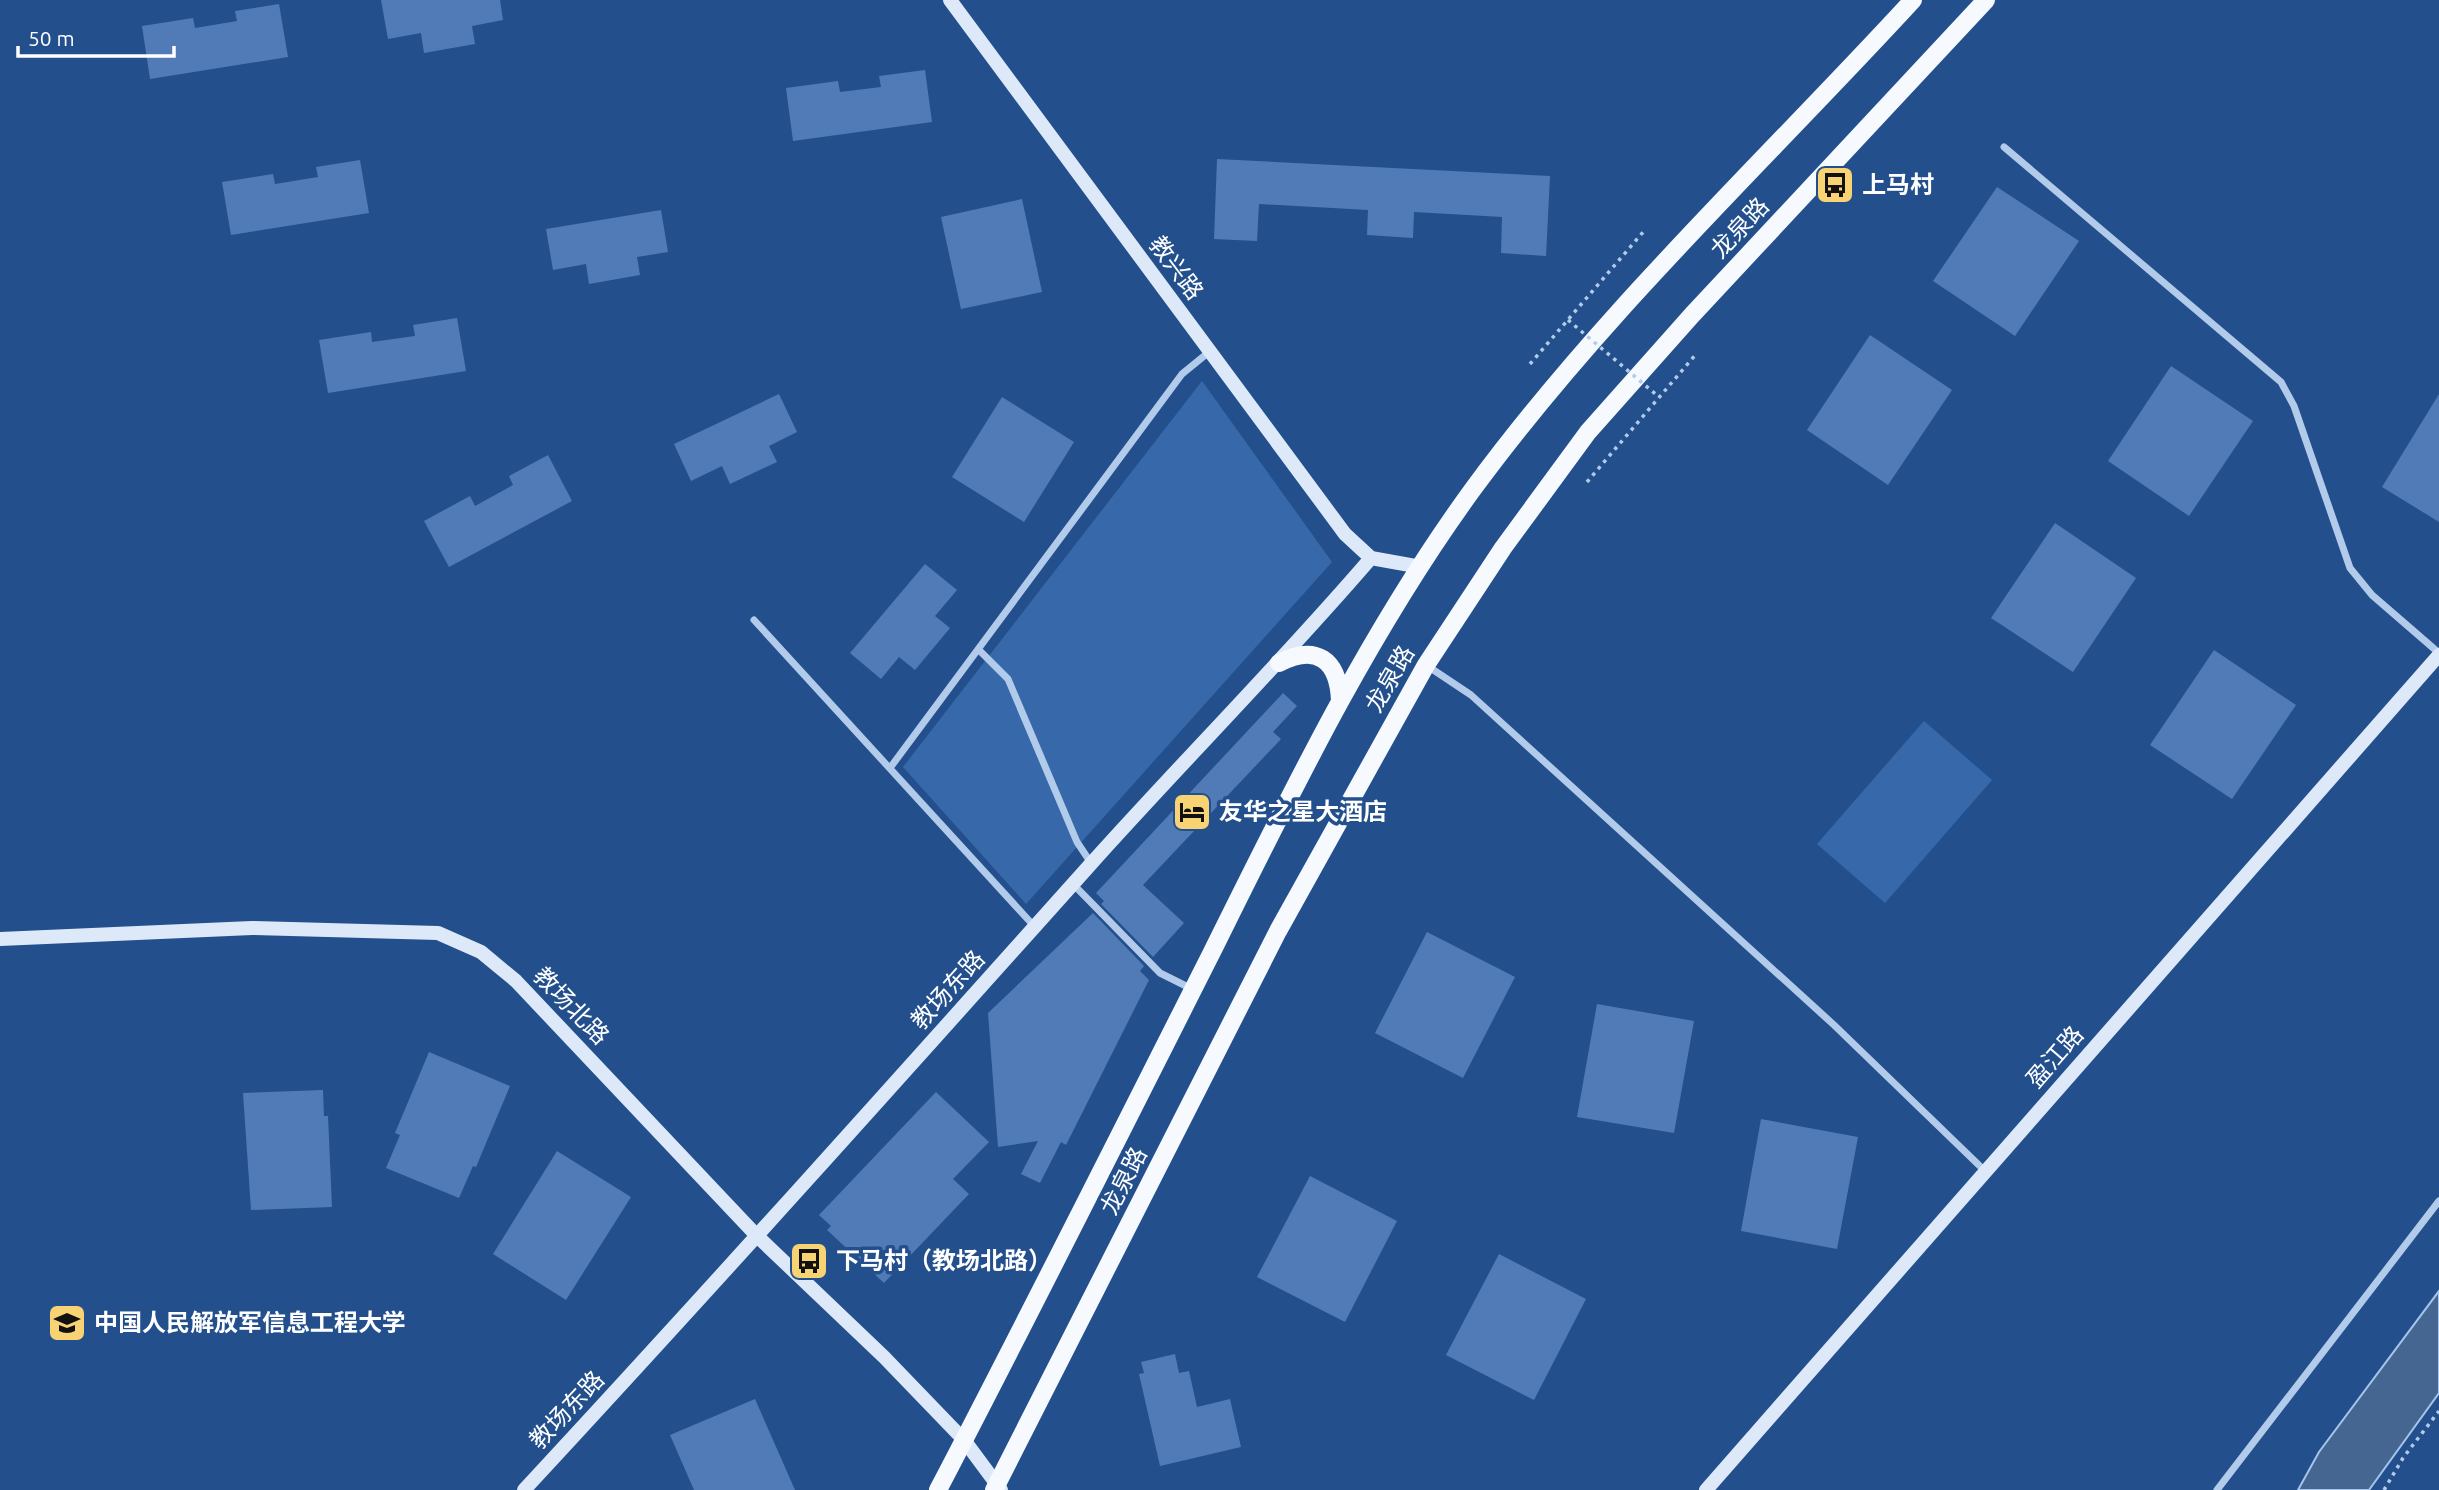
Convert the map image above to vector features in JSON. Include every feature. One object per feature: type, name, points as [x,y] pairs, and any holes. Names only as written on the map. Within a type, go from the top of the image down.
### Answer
[{"type":"main road","name":"龙泉路","points":[[938,1490],[1340,700],[1378,631],[1472,490],[1631,298],[1913,0]]},
{"type":"main road","name":"龙泉路","points":[[997,1489],[1278,931],[1426,665],[1503,548],[1588,432],[1692,315],[1986,0]]},
{"type":"main road","points":[[1279,663],[1297,654],[1307,653],[1326,661],[1336,674],[1340,700]]},
{"type":"street","name":"教兴路","points":[[950,0],[1345,534],[1371,558]]},
{"type":"street","points":[[2004,147],[2281,382],[2294,406],[2350,568],[2372,595],[2439,654]]},
{"type":"street","points":[[890,768],[1182,374],[1209,352]]},
{"type":"street","points":[[1371,558],[1421,567]]},
{"type":"street","name":"教场东路","points":[[524,1490],[757,1236],[1091,864],[1279,663],[1371,558]]},
{"type":"street","points":[[754,620],[1035,927]]},
{"type":"street","points":[[979,650],[1008,679],[1077,842],[1091,864]]},
{"type":"street","name":"盈江路","points":[[1706,1490],[2439,654]]},
{"type":"street","points":[[1426,665],[1481,704],[1834,1025],[1985,1171]]},
{"type":"street","points":[[1073,884],[1160,973],[1193,989]]},
{"type":"street","name":"教场北路","points":[[0,939],[252,928],[438,933],[481,952],[516,981],[757,1236],[884,1357],[964,1440],[997,1489]]},
{"type":"street","points":[[2217,1490],[2439,1200]]},
{"type":"path","points":[[1530,365],[1644,231]]},
{"type":"path","points":[[1568,320],[1660,397]]},
{"type":"path","points":[[1587,482],[1697,353]]},
{"type":"path","points":[[2384,1490],[2403,1458],[2439,1411]]},
{"type":"shaded area","points":[[1202,381],[1332,562],[1026,904],[903,767]]},
{"type":"shaded area","points":[[1924,721],[1992,780],[1885,903],[1817,844]]},
{"type":"shaded area","points":[[2439,1291],[2439,1393],[2369,1490],[2298,1490],[2319,1452]]},
{"type":"building","points":[[381,0],[500,0],[503,20],[472,26],[475,44],[424,53],[421,33],[388,39]]},
{"type":"building","points":[[279,4],[288,57],[150,79],[142,26],[193,18],[195,28],[237,21],[235,11]]},
{"type":"building","points":[[925,70],[932,122],[793,141],[786,88],[838,81],[840,92],[881,87],[879,76]]},
{"type":"building","points":[[1217,159],[1550,176],[1546,256],[1501,253],[1502,217],[1414,212],[1413,238],[1367,235],[1368,210],[1259,204],[1257,241],[1214,239]]},
{"type":"building","points":[[360,160],[369,213],[231,235],[222,182],[273,174],[275,184],[318,177],[316,167]]},
{"type":"building","points":[[1997,187],[2079,241],[2015,336],[1933,281]]},
{"type":"building","points":[[1022,199],[1042,292],[961,309],[941,217]]},
{"type":"building","points":[[661,210],[668,252],[637,257],[640,275],[589,284],[586,264],[553,270],[546,229]]},
{"type":"building","points":[[457,318],[466,371],[328,393],[319,340],[371,332],[372,342],[415,336],[413,325]]},
{"type":"building","points":[[1870,335],[1952,390],[1888,485],[1807,430]]},
{"type":"building","points":[[2171,366],[2253,421],[2189,516],[2108,461]]},
{"type":"building","points":[[779,394],[797,432],[769,446],[777,462],[730,484],[722,466],[691,481],[674,444]]},
{"type":"building","points":[[2439,394],[2439,522],[2382,487]]},
{"type":"building","points":[[1002,397],[1074,442],[1024,522],[952,477]]},
{"type":"building","points":[[548,455],[572,501],[449,567],[424,521],[470,496],[475,506],[513,485],[509,476]]},
{"type":"building","points":[[2055,523],[2136,578],[2073,672],[1991,618]]},
{"type":"building","points":[[925,564],[957,590],[935,616],[950,628],[915,670],[899,657],[881,679],[850,653]]},
{"type":"building","points":[[2214,650],[2296,705],[2232,799],[2150,745]]},
{"type":"building","name":"友华之星大酒店","points":[[1283,693],[1297,706],[1273,732],[1281,739],[1143,885],[1184,923],[1153,957],[1101,904],[1104,901],[1096,893]]},
{"type":"building","points":[[1093,913],[1144,966],[1140,971],[1149,980],[1066,1145],[1061,1142],[1040,1183],[1021,1174],[1038,1141],[998,1147],[988,1013]]},
{"type":"building","points":[[1427,932],[1515,977],[1463,1078],[1375,1033]]},
{"type":"building","points":[[1597,1004],[1694,1021],[1674,1133],[1577,1117]]},
{"type":"building","points":[[429,1052],[510,1086],[476,1167],[473,1166],[459,1198],[386,1168],[400,1135],[395,1133]]},
{"type":"building","points":[[323,1090],[324,1116],[328,1116],[332,1207],[251,1210],[243,1093]]},
{"type":"building","points":[[936,1092],[989,1142],[953,1179],[969,1194],[884,1283],[827,1230],[831,1226],[819,1215]]},
{"type":"building","points":[[1761,1119],[1858,1137],[1837,1249],[1741,1231]]},
{"type":"building","points":[[557,1151],[631,1197],[566,1300],[493,1254]]},
{"type":"building","points":[[1310,1176],[1397,1221],[1345,1322],[1257,1277]]},
{"type":"building","points":[[1499,1254],[1586,1299],[1534,1400],[1446,1355]]},
{"type":"building","points":[[1175,1354],[1179,1373],[1189,1371],[1197,1407],[1230,1399],[1241,1447],[1160,1466],[1139,1374],[1144,1373],[1141,1362]]},
{"type":"building","points":[[755,1399],[795,1490],[694,1490],[670,1435]]},
{"type":"place","name":"上马村","points":[[1835,185]]},
{"type":"place","name":"友华之星大酒店","points":[[1192,812]]},
{"type":"place","name":"下马村（教场北路）","points":[[809,1261]]},
{"type":"place","name":"中国人民解放军信息工程大学","points":[[67,1323]]}]
